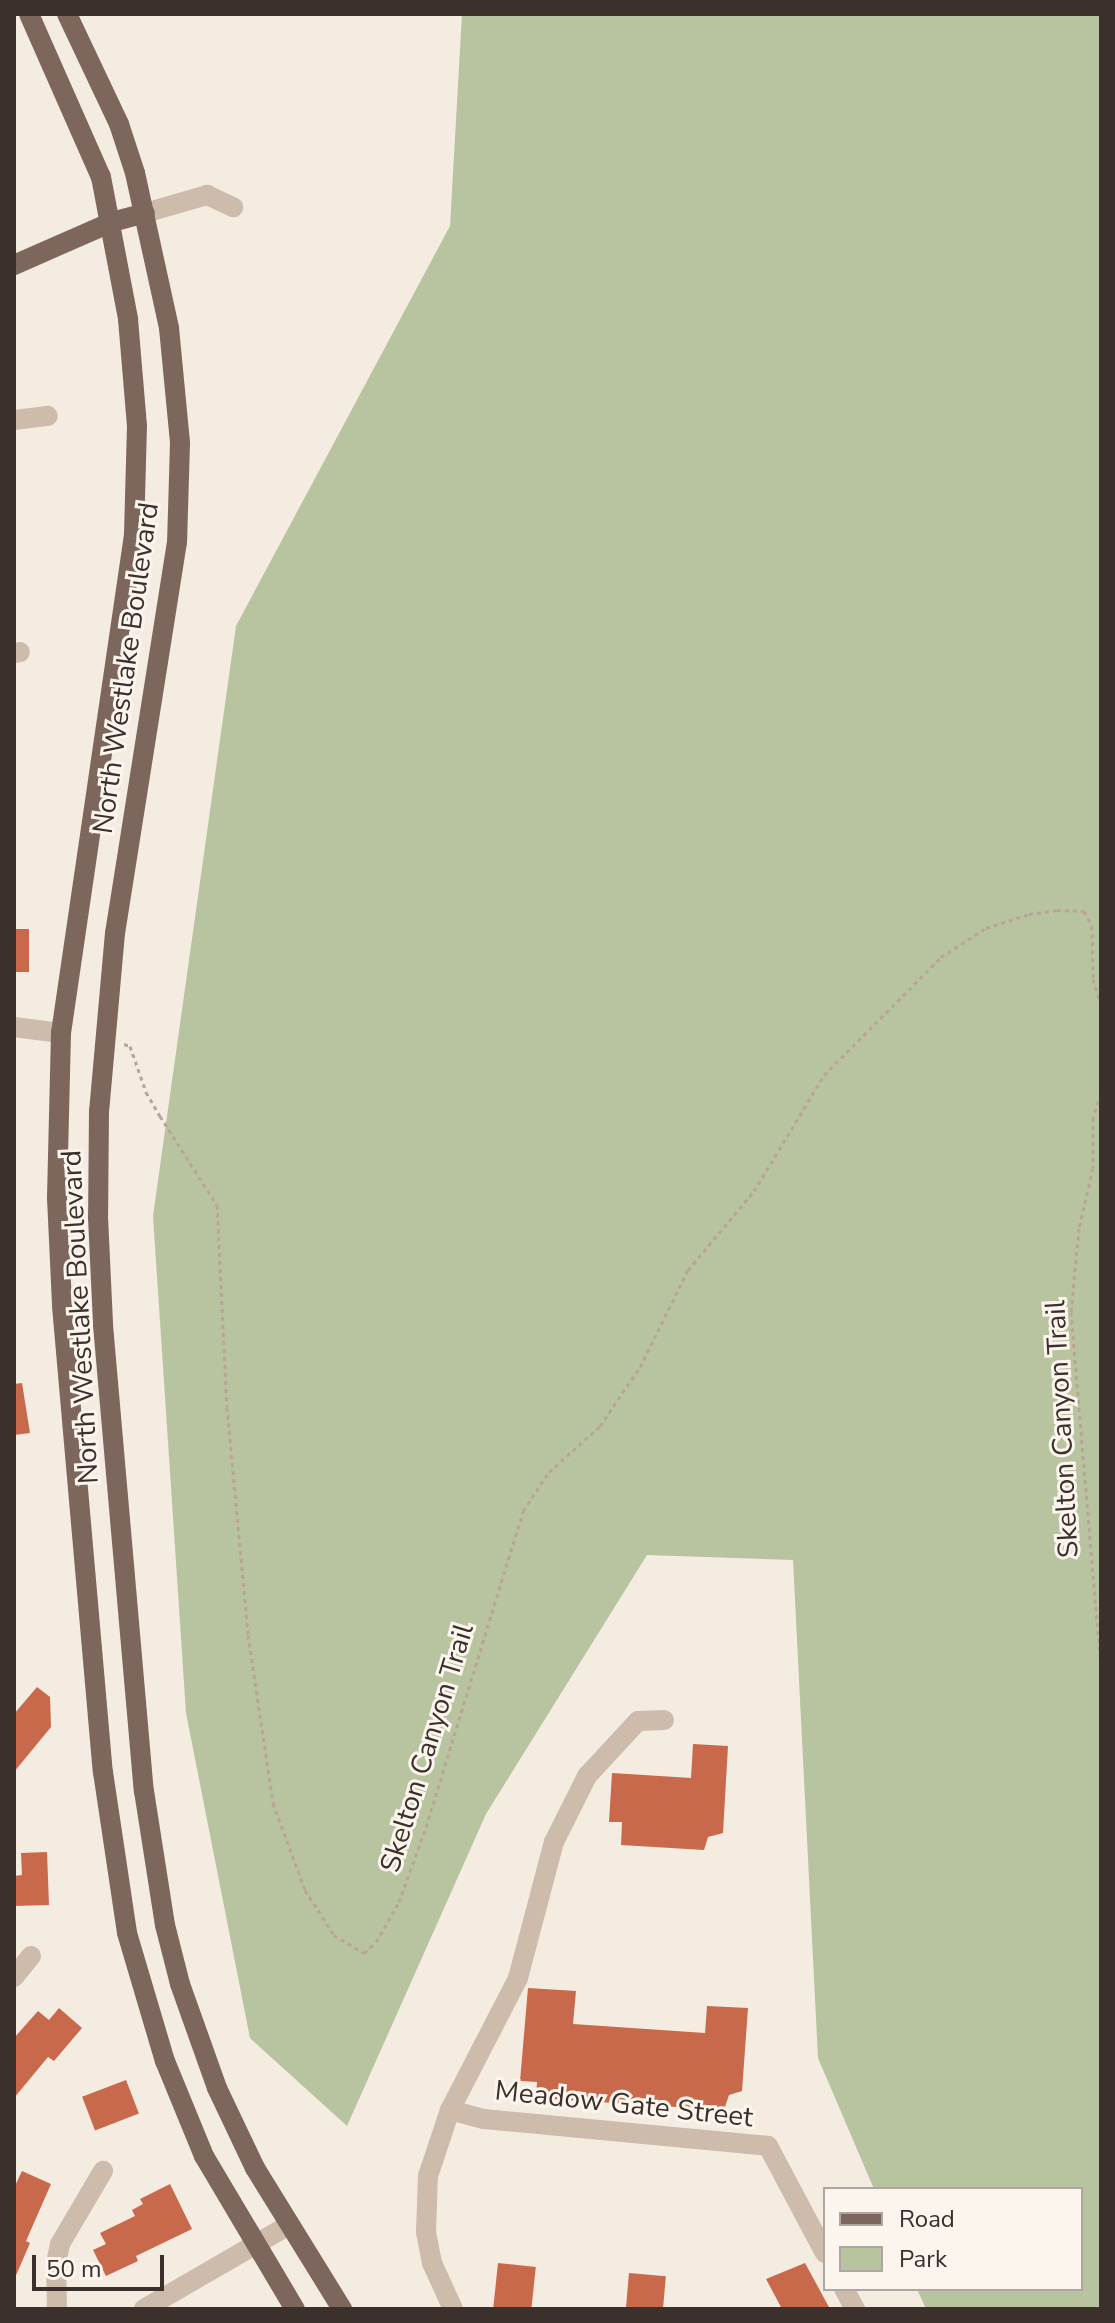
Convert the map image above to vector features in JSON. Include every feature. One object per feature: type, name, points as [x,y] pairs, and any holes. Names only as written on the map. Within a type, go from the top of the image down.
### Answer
[{"type":"main road","name":"North Westlake Boulevard","points":[[29,14],[101,177],[112,222],[134,372],[137,478],[134,535],[61,1033],[57,1198],[62,1306],[103,1772],[115,1867],[130,1948],[165,2061],[204,2156],[295,2309]]},
{"type":"main road","name":"North Westlake Boulevard","points":[[67,14],[119,124],[145,213],[169,328],[181,482],[177,542],[115,933],[99,1111],[98,1217],[103,1325],[144,1791],[153,1862],[169,1940],[198,2037],[248,2154],[342,2309]]},
{"type":"main road","points":[[14,265],[112,222],[145,213]]},
{"type":"street","points":[[145,213],[207,195],[233,207]]},
{"type":"street","points":[[14,420],[48,416]]},
{"type":"street","points":[[14,1027],[61,1033]]},
{"type":"street","points":[[453,2309],[432,2263],[426,2232],[428,2176],[450,2110],[518,1978],[554,1842],[587,1776],[638,1721],[664,1720]]},
{"type":"street","points":[[14,1977],[31,1956]]},
{"type":"street","name":"Meadow Gate Street","points":[[450,2110],[484,2119],[768,2146],[823,2249]]},
{"type":"street","points":[[57,2309],[56,2263],[60,2244],[103,2171]]},
{"type":"street","points":[[144,2309],[289,2225]]},
{"type":"street","points":[[845,2291],[855,2309]]},
{"type":"path","name":"Skelton Canyon Trail","points":[[105,1037],[130,1046],[146,1092],[217,1205],[226,1395],[248,1635],[273,1803],[305,1890],[334,1935],[364,1953],[376,1942],[399,1902],[426,1827],[523,1511],[549,1472],[600,1426],[640,1367],[688,1270],[754,1191],[824,1075],[941,957],[986,928],[1029,914],[1057,910],[1084,911],[1092,926],[1093,979],[1101,1006]]},
{"type":"path","name":"Skelton Canyon Trail","points":[[1101,1093],[1093,1118],[1093,1168],[1079,1228],[1071,1312],[1101,1669]]},
{"type":"green space","points":[[462,14],[1101,14],[1101,2309],[926,2309],[918,2291],[1083,2291],[1083,2187],[873,2187],[818,2058],[793,1560],[647,1555],[486,1814],[347,2126],[250,2038],[186,1713],[153,1216],[236,626],[450,226]]},
{"type":"building","points":[[14,929],[29,929],[29,972],[14,972]]},
{"type":"building","points":[[22,1383],[30,1433],[14,1435],[14,1384]]},
{"type":"building","points":[[37,1687],[50,1697],[51,1727],[14,1772],[14,1714]]},
{"type":"building","points":[[693,1744],[728,1746],[723,1833],[708,1837],[704,1850],[621,1845],[622,1822],[609,1822],[612,1773],[691,1778]]},
{"type":"building","points":[[47,1852],[49,1905],[14,1906],[14,1876],[22,1875],[21,1853]]},
{"type":"building","points":[[528,1988],[576,1991],[573,2024],[705,2033],[707,2006],[748,2008],[742,2091],[729,2095],[724,2110],[536,2098],[537,2082],[520,2081]]},
{"type":"building","points":[[59,2008],[82,2028],[54,2061],[48,2057],[14,2098],[14,2038],[38,2011],[49,2020]]},
{"type":"building","points":[[126,2080],[139,2114],[95,2130],[82,2097]]},
{"type":"building","points":[[22,2171],[51,2184],[26,2241],[30,2243],[14,2280],[14,2188]]},
{"type":"building","points":[[170,2184],[192,2229],[136,2256],[138,2261],[106,2276],[93,2250],[106,2244],[100,2233],[135,2216],[132,2210],[143,2204],[140,2199]]},
{"type":"building","points":[[498,2263],[536,2267],[531,2309],[493,2309]]},
{"type":"building","points":[[805,2263],[830,2309],[782,2309],[766,2279]]},
{"type":"building","points":[[629,2273],[666,2276],[663,2309],[626,2309]]}]
